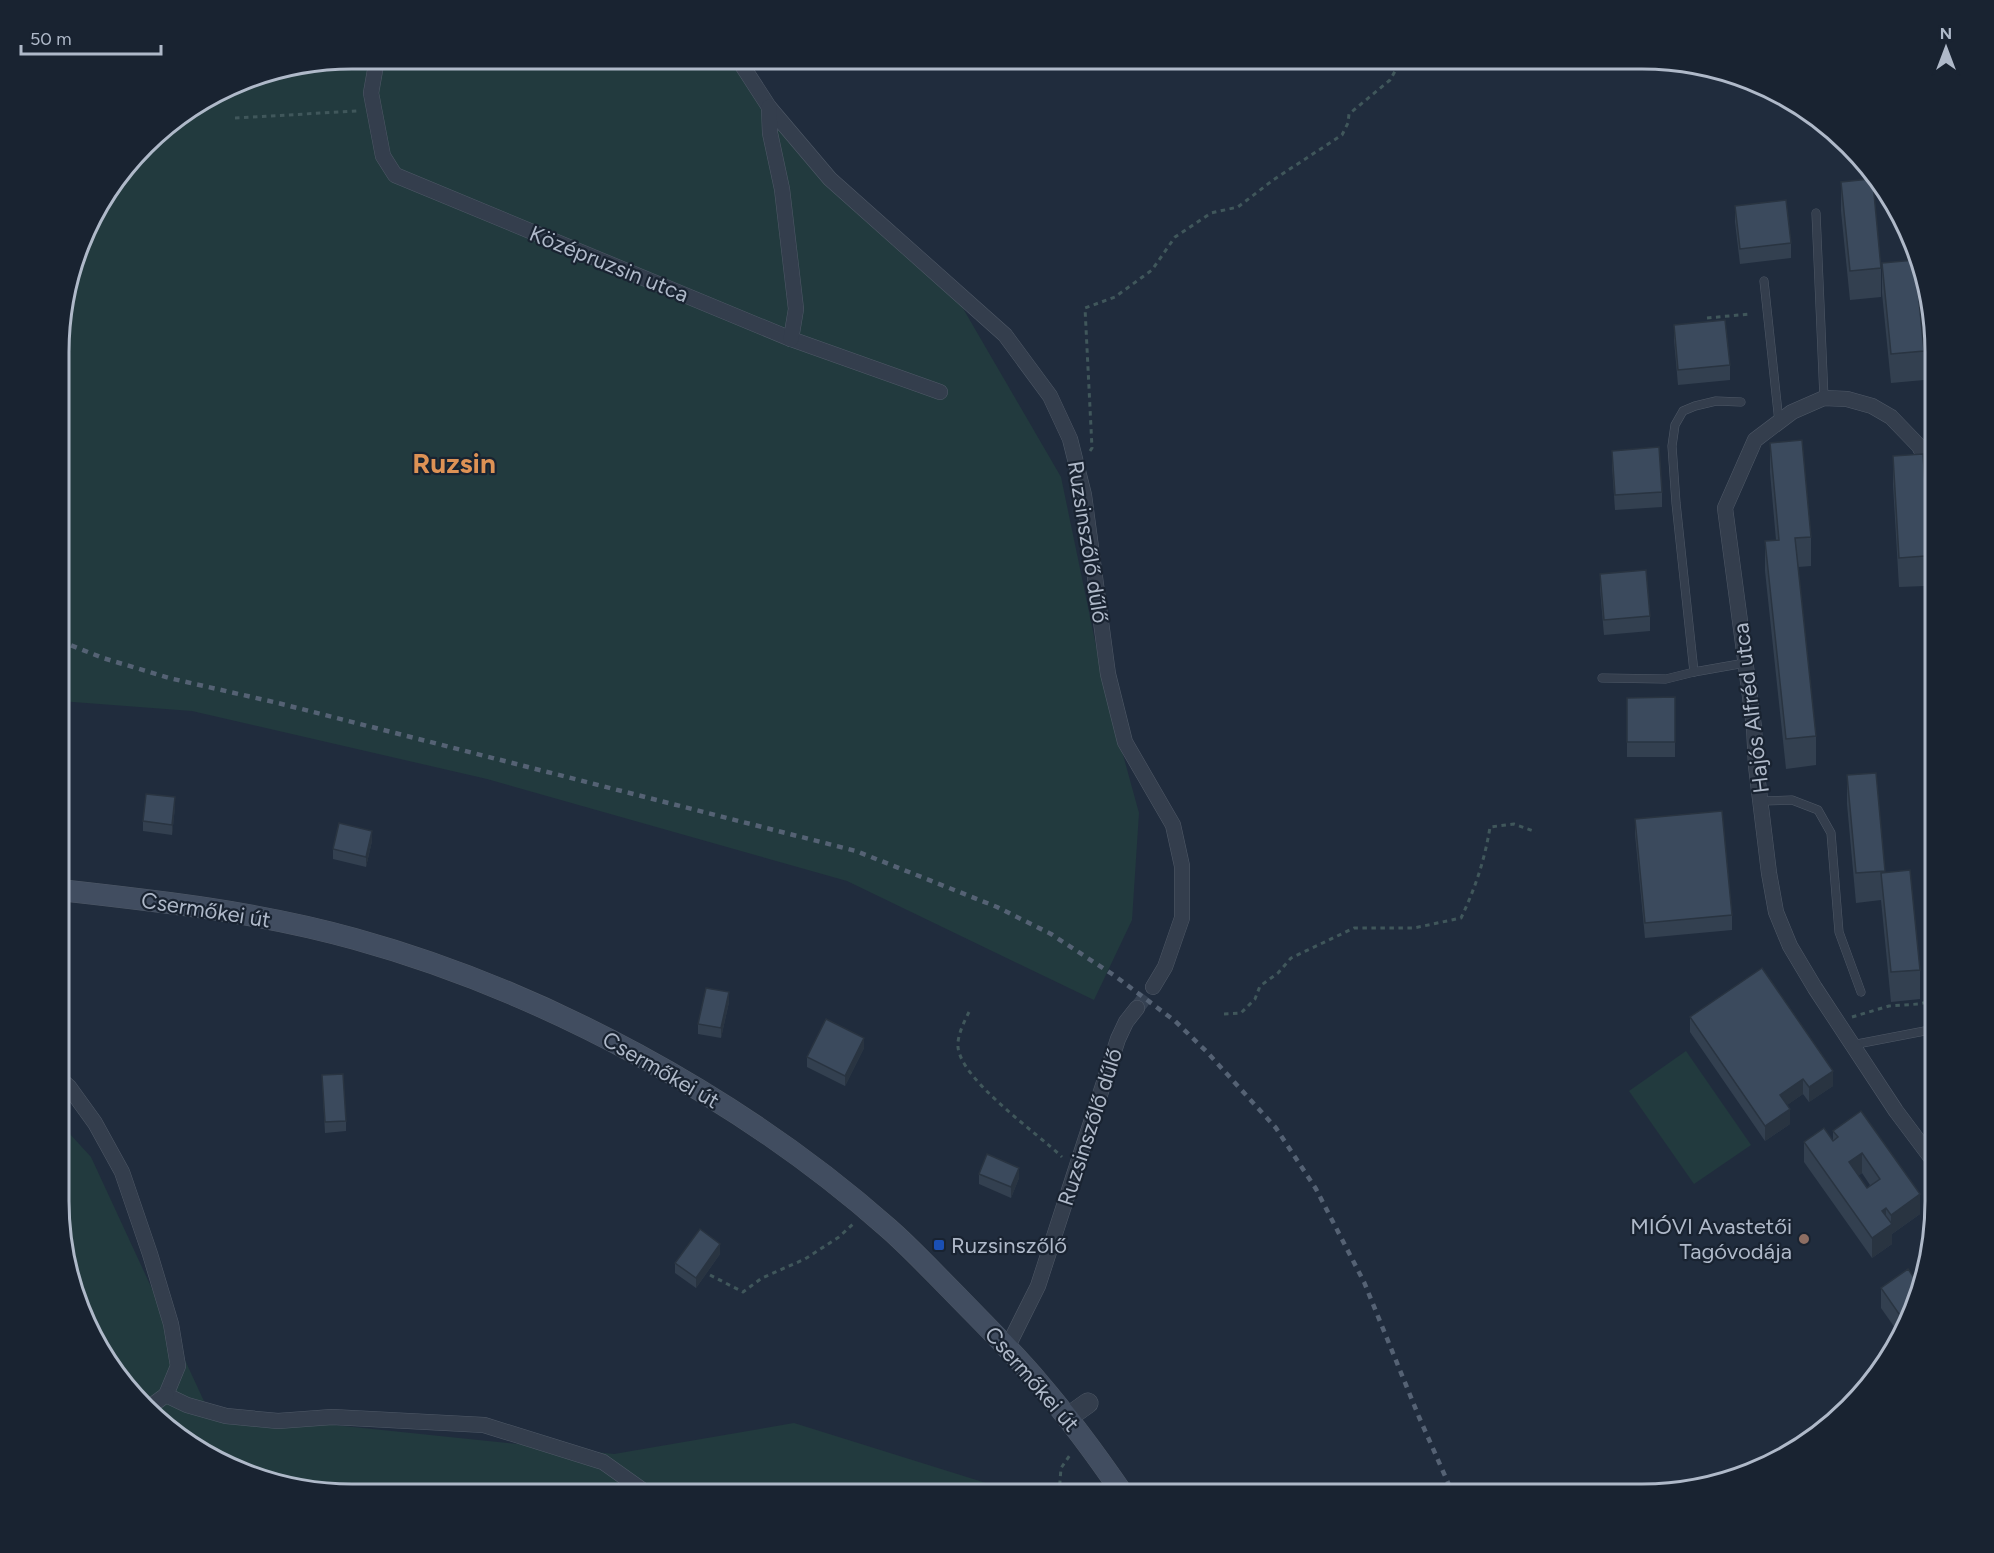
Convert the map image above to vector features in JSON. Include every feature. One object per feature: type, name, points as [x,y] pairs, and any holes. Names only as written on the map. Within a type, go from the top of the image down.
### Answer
[{"type":"main road","name":"Csermőkei út","points":[[69,891],[165,901],[272,920],[353,938],[432,963],[505,991],[615,1042],[719,1103],[819,1172],[867,1210],[913,1252],[1007,1347],[1082,1436],[1116,1484]]},
{"type":"street","name":"Középruzsin utca","points":[[375,69],[371,93],[382,156],[395,176],[792,339],[940,392]]},
{"type":"street","name":"Ruzsinszőlő dűlő","points":[[744,69],[769,107],[830,179],[1005,335],[1050,396],[1070,439],[1084,495],[1108,674],[1125,742],[1173,825],[1182,866],[1182,918],[1166,968],[1154,987]]},
{"type":"street","points":[[769,107],[770,133],[782,189],[796,309],[792,339]]},
{"type":"street","name":"Hajós Alfréd utca","points":[[1925,458],[1919,446],[1891,417],[1872,406],[1847,399],[1824,398],[1792,412],[1755,440],[1725,508],[1769,873],[1776,912],[1790,946],[1815,988],[1896,1111],[1925,1150]]},
{"type":"street","name":"Ruzsinszőlő dűlő","points":[[1007,1347],[1038,1286],[1118,1039],[1137,1008]]},
{"type":"street","points":[[69,1086],[95,1123],[122,1172],[171,1324],[178,1366],[166,1395],[154,1403]]},
{"type":"street","points":[[166,1395],[187,1405],[226,1416],[279,1421],[332,1417],[484,1425],[603,1462],[634,1484]]},
{"type":"street","points":[[1067,1418],[1088,1403]]},
{"type":"lane","points":[[1816,213],[1824,398]]},
{"type":"lane","points":[[1764,281],[1779,424]]},
{"type":"lane","points":[[1694,672],[1676,503],[1672,446],[1675,425],[1683,411],[1695,406],[1716,401],[1741,402]]},
{"type":"lane","points":[[1602,678],[1666,679],[1745,663]]},
{"type":"lane","points":[[1762,801],[1792,800],[1818,810],[1831,833],[1839,932],[1861,992]]},
{"type":"lane","points":[[1852,1045],[1925,1031]]},
{"type":"path","points":[[1080,478],[1092,448],[1085,308],[1115,297],[1152,270],[1175,237],[1211,213],[1238,207],[1273,180],[1342,135],[1348,123],[1349,114],[1390,80],[1396,69]]},
{"type":"path","points":[[235,118],[356,111],[371,93]]},
{"type":"path","points":[[1707,318],[1750,314]]},
{"type":"path","points":[[1224,1014],[1241,1013],[1255,999],[1260,986],[1278,973],[1291,958],[1354,928],[1414,928],[1461,918],[1480,871],[1490,827],[1514,824],[1536,832]]},
{"type":"path","points":[[1850,1018],[1889,1006],[1925,1002]]},
{"type":"path","points":[[969,1012],[962,1026],[958,1047],[967,1070],[990,1094],[1076,1171]]},
{"type":"path","points":[[710,1275],[743,1292],[762,1278],[805,1259],[839,1238],[867,1210]]},
{"type":"path","points":[[1060,1484],[1061,1468],[1082,1436]]},
{"type":"green space","points":[[352,69],[737,69],[823,182],[950,286],[1061,477],[1105,689],[1139,813],[1132,920],[1094,1000],[847,881],[487,779],[192,711],[69,702],[69,352],[71,315],[84,261],[98,227],[107,210],[139,165],[165,139],[210,107],[261,84],[315,71]]},
{"type":"green space","points":[[1686,1051],[1751,1145],[1694,1184],[1629,1091]]},
{"type":"green space","points":[[69,1133],[91,1157],[209,1412],[614,1454],[794,1423],[989,1484],[352,1484],[315,1482],[261,1469],[210,1446],[165,1414],[139,1388],[107,1342],[84,1292],[74,1256],[69,1201]]},
{"type":"building","points":[[1866,179],[1874,190],[1881,268],[1850,271],[1841,182]]},
{"type":"building","points":[[1786,200],[1791,243],[1740,249],[1735,206]]},
{"type":"building","points":[[1910,260],[1918,290],[1924,351],[1891,354],[1882,263]]},
{"type":"building","points":[[1725,320],[1730,365],[1678,370],[1674,325]]},
{"type":"building","points":[[1802,440],[1811,537],[1795,538],[1816,736],[1786,739],[1765,541],[1779,540],[1770,443]]},
{"type":"building","points":[[1659,447],[1662,492],[1615,495],[1612,451]]},
{"type":"building","points":[[1923,454],[1925,556],[1899,558],[1893,456]]},
{"type":"building","points":[[1646,570],[1650,616],[1604,620],[1600,574]]},
{"type":"building","points":[[1675,697],[1675,742],[1627,742],[1627,698]]},
{"type":"building","points":[[1876,773],[1885,871],[1856,873],[1847,775]]},
{"type":"building","points":[[146,794],[175,797],[172,825],[143,821]]},
{"type":"building","points":[[1722,811],[1732,915],[1645,923],[1635,819]]},
{"type":"building","points":[[339,823],[372,831],[366,857],[333,849]]},
{"type":"building","points":[[1910,870],[1920,970],[1891,972],[1881,873]]},
{"type":"building","points":[[1762,968],[1833,1071],[1809,1087],[1803,1079],[1780,1095],[1790,1109],[1765,1126],[1690,1017]]},
{"type":"building","points":[[706,988],[729,992],[721,1028],[698,1024]]},
{"type":"building","points":[[826,1019],[864,1038],[845,1076],[807,1057]]},
{"type":"building","points":[[343,1074],[346,1121],[325,1122],[322,1075]]},
{"type":"building","points":[[1861,1111],[1920,1194],[1891,1215],[1886,1208],[1882,1211],[1892,1224],[1872,1238],[1804,1142],[1824,1128],[1833,1141],[1838,1137],[1833,1131]],"holes":[[[1862,1153],[1880,1179],[1867,1188],[1849,1162]]]},
{"type":"building","points":[[987,1154],[1019,1168],[1011,1187],[979,1174]]},
{"type":"building","points":[[700,1229],[720,1244],[696,1278],[675,1263]]},
{"type":"building","points":[[1908,1269],[1914,1278],[1900,1316],[1881,1288]]},
{"type":"tunnel","points":[[1137,1008],[1153,987]]},
{"type":"railway","points":[[69,645],[103,658],[169,678],[278,703],[856,851],[997,907],[1051,934],[1115,976],[1175,1021],[1206,1051],[1276,1128],[1316,1189],[1364,1282],[1449,1484]]},
{"type":"place","name":"MIÓVI Avastetői Tagóvodája","points":[[1804,1239]]},
{"type":"place","name":"Ruzsinszőlő","points":[[939,1245]]},
{"type":"district","name":"Ruzsin","points":[[454,463]]}]
